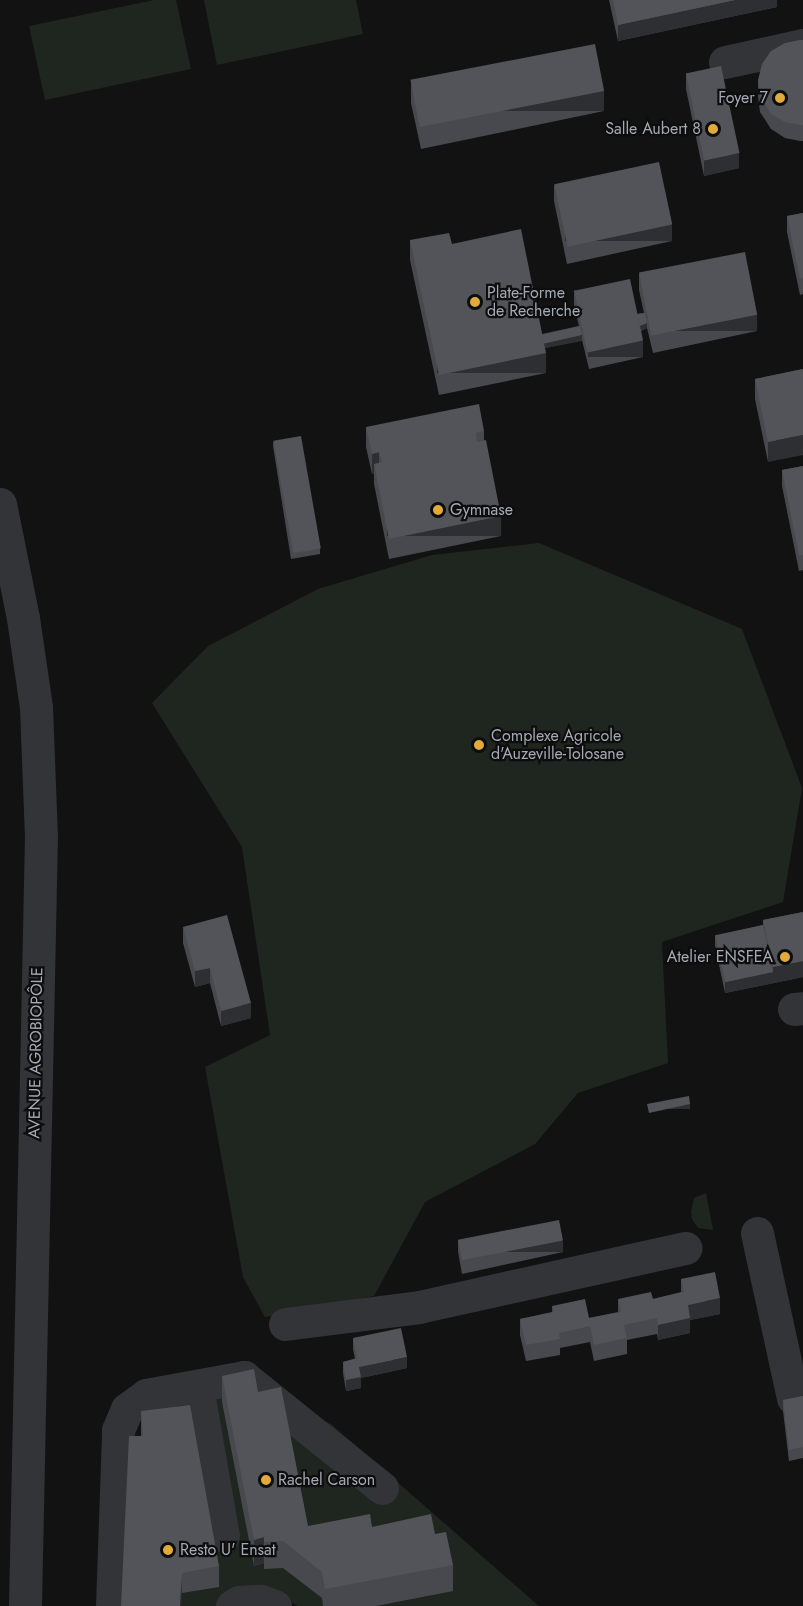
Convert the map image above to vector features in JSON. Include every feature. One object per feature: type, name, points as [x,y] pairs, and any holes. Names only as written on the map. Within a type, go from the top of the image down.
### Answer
[{"type":"street","points":[[725,62],[803,45]]},
{"type":"street","name":"AVENUE AGROBIOPÔLE","points":[[0,504],[23,618],[36,707],[41,836],[25,1606]]},
{"type":"street","points":[[757,1233],[792,1339],[793,1398]]},
{"type":"street","points":[[285,1324],[419,1307],[686,1248]]},
{"type":"street","points":[[112,1606],[118,1430],[127,1409],[146,1395],[243,1377],[382,1488]]},
{"type":"street","points":[[197,1387],[224,1536]]},
{"type":"street","points":[[232,1606],[239,1602],[261,1601],[275,1606]]},
{"type":"shaded area","points":[[154,0],[176,0],[191,69],[45,100],[29,26]]},
{"type":"shaded area","points":[[204,0],[356,0],[363,34],[217,65]]},
{"type":"shaded area","points":[[539,543],[742,629],[802,788],[783,902],[662,942],[668,1063],[578,1093],[535,1144],[425,1202],[374,1296],[265,1317],[243,1277],[205,1067],[270,1035],[242,847],[152,703],[208,646],[318,589],[432,555]]},
{"type":"shaded area","points":[[706,1193],[713,1230],[698,1228],[692,1219],[694,1198]]},
{"type":"shaded area","points":[[233,1384],[331,1424],[539,1606],[298,1606],[277,1595],[216,1606],[116,1606],[101,1512]]},
{"type":"building","points":[[613,0],[735,0],[618,25]]},
{"type":"building","name":"Foyer 7","points":[[803,40],[803,125],[785,122],[771,114],[760,96],[758,80],[762,64],[771,51],[785,43]]},
{"type":"building","points":[[595,44],[604,91],[420,127],[410,80]]},
{"type":"building","name":"Salle Aubert 8","points":[[721,66],[740,153],[704,161],[686,73]]},
{"type":"building","points":[[659,162],[672,225],[568,247],[554,184]]},
{"type":"building","points":[[803,213],[803,278],[800,279],[787,216]]},
{"type":"building","name":"Plate-Forme de Recherche","points":[[521,229],[546,353],[439,375],[410,240],[449,233],[452,244]]},
{"type":"building","points":[[745,252],[757,315],[651,335],[639,273]]},
{"type":"building","points":[[630,279],[643,341],[587,352],[574,291]]},
{"type":"building","points":[[645,313],[647,323],[640,326],[637,314]]},
{"type":"building","points":[[580,326],[582,335],[544,344],[542,335]]},
{"type":"building","points":[[803,369],[803,435],[768,442],[755,379]]},
{"type":"building","name":"Gymnase","points":[[479,404],[484,431],[476,433],[477,442],[486,440],[501,516],[389,539],[374,464],[382,462],[379,452],[372,454],[366,427]]},
{"type":"building","points":[[301,436],[321,548],[293,553],[273,441]]},
{"type":"building","points":[[803,466],[803,555],[799,555],[782,470]]},
{"type":"building","name":"Atelier ENSFEA","points":[[803,912],[803,961],[773,967],[763,920]]},
{"type":"building","points":[[227,915],[251,1003],[221,1011],[210,968],[195,971],[183,927]]},
{"type":"building","points":[[763,925],[773,972],[725,982],[715,935]]},
{"type":"building","points":[[689,1096],[690,1104],[649,1113],[647,1104]]},
{"type":"building","points":[[559,1220],[563,1241],[462,1260],[458,1240]]},
{"type":"building","points":[[715,1272],[720,1298],[688,1305],[690,1318],[658,1325],[657,1318],[624,1325],[627,1338],[594,1345],[590,1326],[559,1333],[560,1339],[526,1345],[520,1319],[554,1312],[552,1306],[585,1299],[589,1318],[621,1312],[618,1299],[651,1292],[653,1299],[684,1292],[681,1279]]},
{"type":"building","points":[[401,1328],[407,1357],[359,1367],[361,1377],[346,1380],[343,1362],[357,1358],[353,1338]]},
{"type":"building","name":"Rachel Carson","points":[[254,1369],[258,1392],[281,1387],[308,1526],[370,1514],[372,1527],[431,1514],[435,1534],[446,1532],[453,1565],[325,1589],[322,1572],[283,1541],[264,1542],[264,1537],[254,1540],[222,1376]]},
{"type":"building","points":[[803,1396],[803,1447],[789,1450],[783,1400]]},
{"type":"building","name":"Resto U' Ensat","points":[[190,1405],[219,1566],[182,1573],[180,1606],[121,1606],[129,1436],[143,1436],[141,1411]]},
{"type":"place","name":"Foyer 7","points":[[780,98]]},
{"type":"place","name":"Salle Aubert 8","points":[[713,129]]},
{"type":"place","name":"Plate-Forme de Recherche","points":[[475,302]]},
{"type":"place","name":"Gymnase","points":[[438,510]]},
{"type":"place","name":"Complexe Agricole d'Auzeville-Tolosane","points":[[479,745]]},
{"type":"place","name":"Atelier ENSFEA","points":[[785,957]]},
{"type":"place","name":"Rachel Carson","points":[[266,1480]]},
{"type":"place","name":"Resto U' Ensat","points":[[168,1550]]}]
